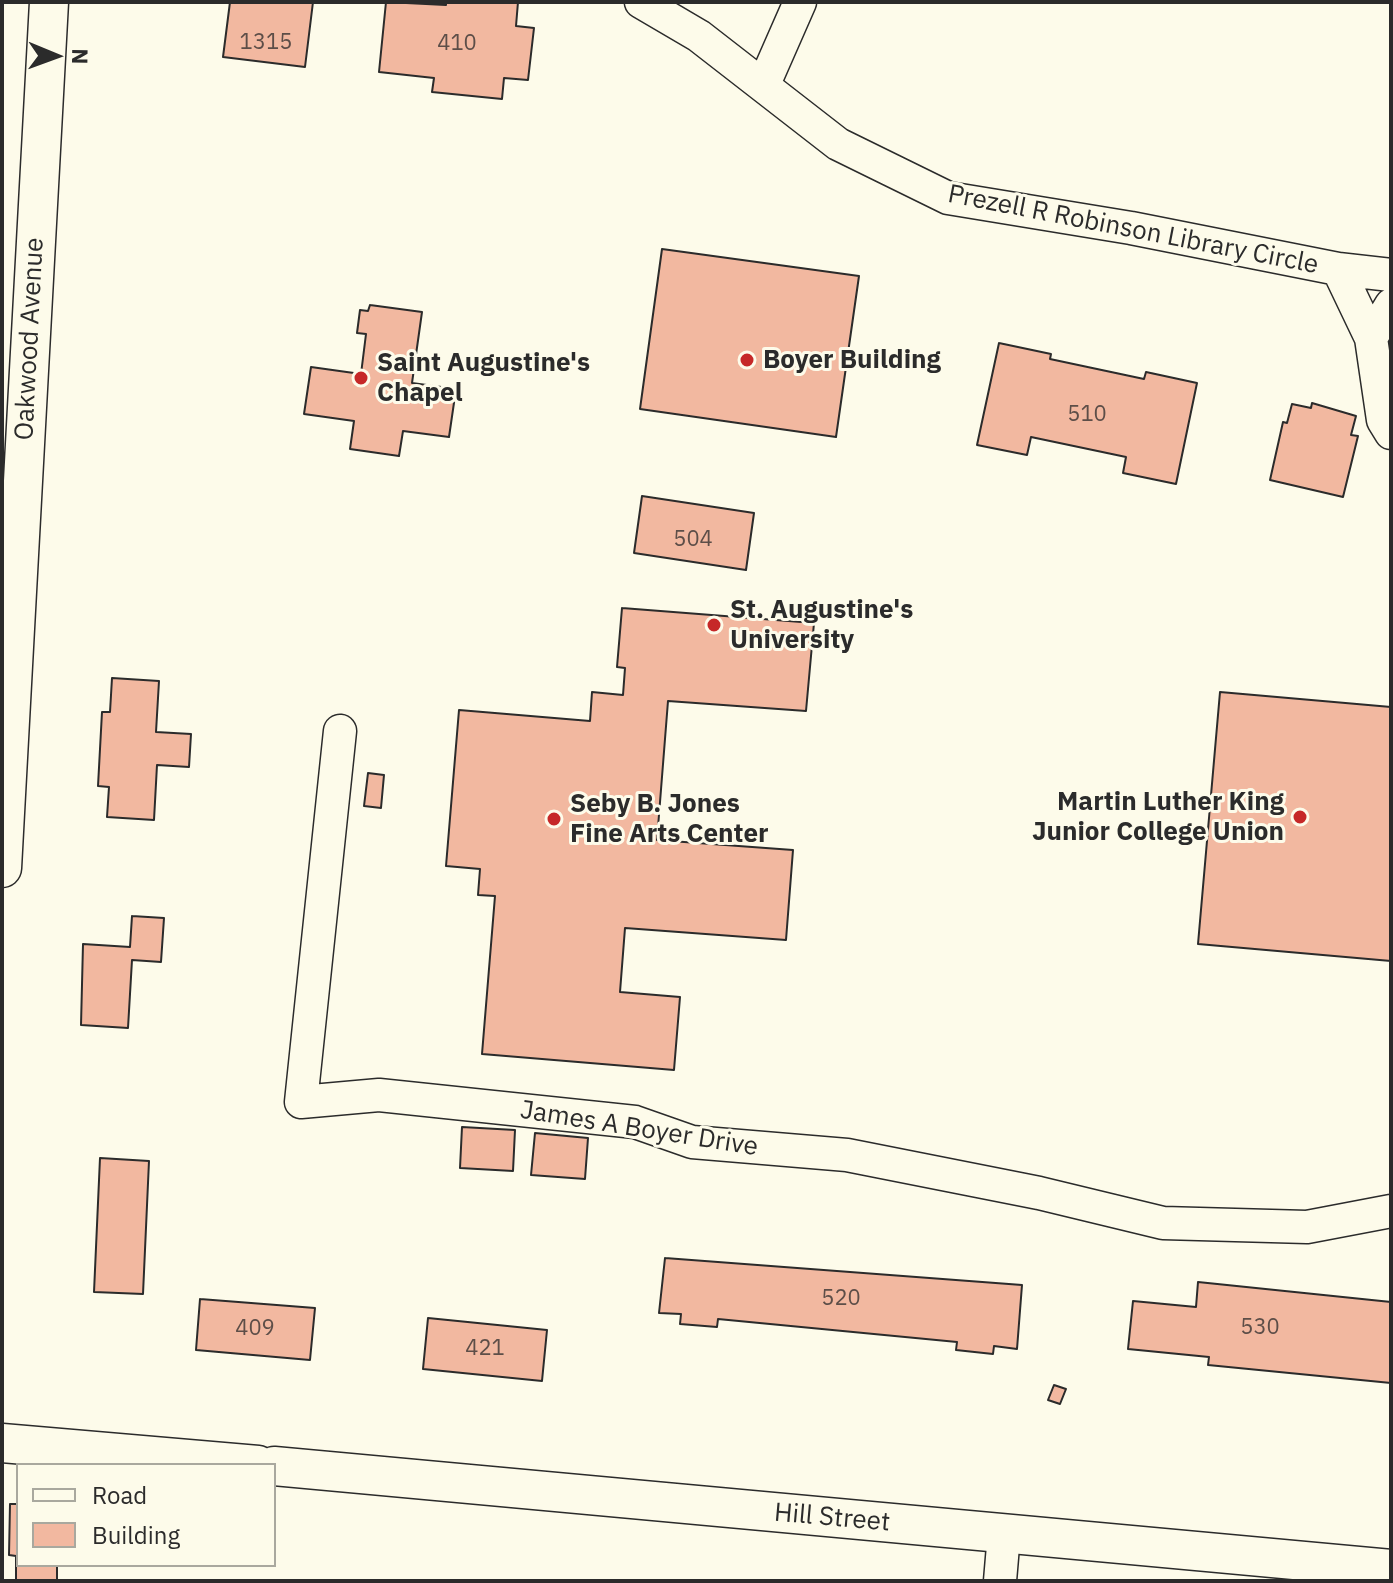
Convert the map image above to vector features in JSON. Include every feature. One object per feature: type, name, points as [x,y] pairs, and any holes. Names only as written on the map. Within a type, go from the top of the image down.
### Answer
[{"type":"street","name":"Oakwood Avenue","points":[[2,868],[49,2]]},
{"type":"street","name":"Prezell R Robinson Library Circle","points":[[641,2],[699,36],[838,144],[948,198],[1131,228],[1338,269],[1391,275]]},
{"type":"street","points":[[764,84],[800,2]]},
{"type":"street","points":[[1338,269],[1371,338],[1383,420],[1391,433]]},
{"type":"street","points":[[1371,338],[1391,305]]},
{"type":"street","name":"James A Boyer Drive","points":[[340,731],[301,1102],[379,1095],[635,1122],[692,1142],[847,1155],[1039,1193],[1163,1223],[1307,1227],[1391,1211]]},
{"type":"street","points":[[2,1443],[235,1463]]},
{"type":"street","name":"Hill Street","points":[[276,1466],[1391,1569]]},
{"type":"street","points":[[1000,1581],[1004,1534]]},
{"type":"building","points":[[230,2],[313,2],[305,67],[223,57]]},
{"type":"building","points":[[386,2],[446,5],[446,2],[518,2],[516,26],[534,28],[528,80],[504,78],[502,99],[432,92],[434,78],[379,72]]},
{"type":"building","name":"Boyer Building","points":[[662,249],[859,276],[836,437],[640,409]]},
{"type":"building","name":"Saint Augustine's Chapel","points":[[370,305],[422,312],[412,383],[456,389],[449,437],[403,431],[399,456],[350,449],[354,421],[304,414],[311,367],[361,374],[366,334],[357,333],[360,310],[368,311]]},
{"type":"building","points":[[999,343],[1051,354],[1050,359],[1144,379],[1146,372],[1197,383],[1176,484],[1123,473],[1126,457],[1031,437],[1027,455],[977,445]]},
{"type":"building","points":[[1312,403],[1356,416],[1351,435],[1358,436],[1343,497],[1270,480],[1283,422],[1287,423],[1292,404],[1311,408]]},
{"type":"building","points":[[642,496],[754,513],[746,570],[634,553]]},
{"type":"building","name":"Seby B. Jones Fine Arts Center","points":[[622,608],[814,623],[806,711],[668,701],[657,840],[793,850],[786,940],[625,928],[620,992],[680,997],[674,1070],[482,1054],[495,896],[478,895],[480,869],[446,866],[459,710],[590,721],[592,692],[623,695],[625,668],[617,667]]},
{"type":"building","points":[[112,678],[159,681],[156,732],[191,734],[189,767],[157,765],[154,820],[107,817],[109,787],[98,786],[102,712],[110,712]]},
{"type":"building","name":"Martin Luther King Junior College Union","points":[[1220,692],[1391,707],[1391,961],[1198,944]]},
{"type":"building","points":[[368,773],[384,775],[381,808],[364,806]]},
{"type":"building","points":[[132,916],[164,918],[161,962],[132,960],[128,1028],[81,1025],[83,944],[130,947]]},
{"type":"building","points":[[462,1127],[515,1130],[513,1171],[460,1168]]},
{"type":"building","points":[[535,1133],[588,1138],[585,1179],[531,1175]]},
{"type":"building","points":[[100,1158],[149,1161],[143,1294],[94,1292]]},
{"type":"building","points":[[665,1258],[1022,1285],[1017,1349],[994,1346],[993,1354],[956,1350],[957,1342],[718,1319],[717,1327],[680,1324],[681,1314],[659,1313]]},
{"type":"building","points":[[1198,1282],[1391,1302],[1391,1383],[1208,1365],[1209,1357],[1128,1349],[1133,1301],[1196,1307]]},
{"type":"building","points":[[200,1299],[315,1308],[310,1360],[196,1350]]},
{"type":"building","points":[[428,1318],[547,1330],[542,1381],[423,1369]]},
{"type":"building","points":[[1054,1385],[1066,1389],[1060,1404],[1048,1400]]},
{"type":"building","points":[[10,1504],[16,1504],[16,1556],[9,1555]]},
{"type":"building","points":[[16,1567],[57,1567],[57,1581],[16,1581]]},
{"type":"place","name":"Boyer Building","points":[[747,360]]},
{"type":"place","name":"Saint Augustine's Chapel","points":[[361,378]]},
{"type":"place","name":"St. Augustine's University","points":[[714,625]]},
{"type":"place","name":"Martin Luther King Junior College Union","points":[[1300,817]]},
{"type":"place","name":"Seby B. Jones Fine Arts Center","points":[[554,819]]}]
